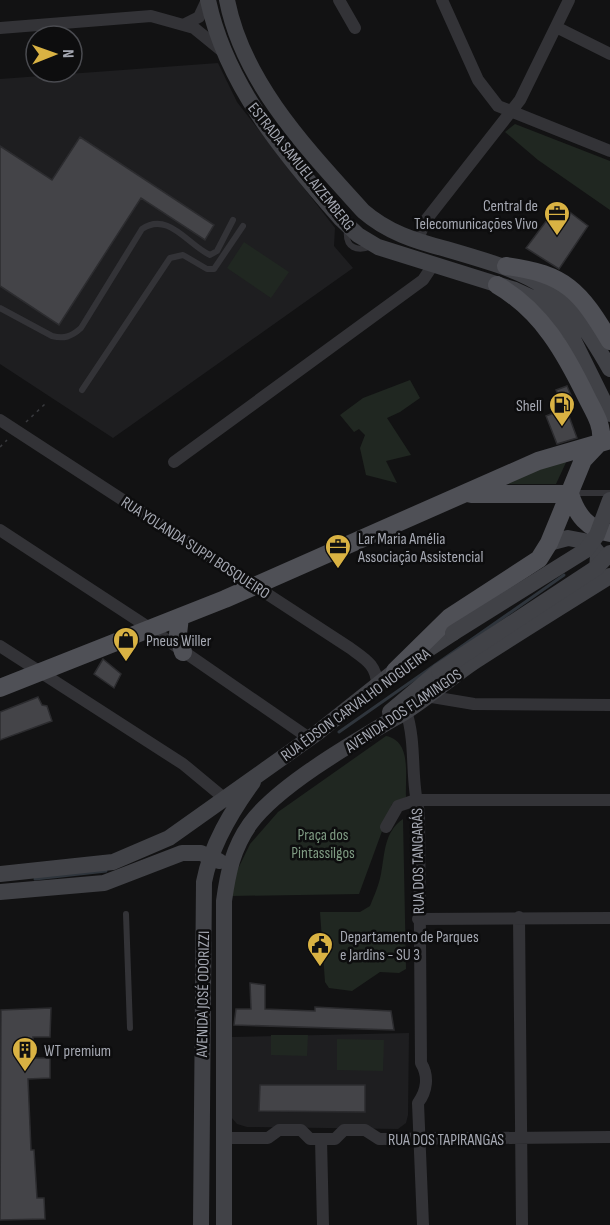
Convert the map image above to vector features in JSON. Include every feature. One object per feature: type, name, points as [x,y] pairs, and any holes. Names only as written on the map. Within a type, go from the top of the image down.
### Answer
[{"type":"main road","name":"ESTRADA SAMUEL AIZEMBERG","points":[[208,0],[221,50],[250,103],[348,226],[374,246],[497,285],[560,308]]},
{"type":"main road","name":"ESTRADA SAMUEL AIZEMBERG","points":[[227,0],[245,57],[264,89],[297,133],[363,211],[380,225],[417,241],[506,266],[534,278],[560,308]]},
{"type":"main road","points":[[506,266],[542,272],[568,286],[586,302],[610,340]]},
{"type":"main road","points":[[497,285],[514,295],[545,325],[606,429]]},
{"type":"main road","points":[[560,308],[577,345],[606,429]]},
{"type":"main road","points":[[560,308],[586,327],[610,369]]},
{"type":"main road","points":[[395,671],[450,616],[528,568],[538,559],[549,543],[583,460],[606,429]]},
{"type":"main road","points":[[0,688],[19,683],[256,586],[606,429]]},
{"type":"main road","points":[[460,494],[570,494]]},
{"type":"main road","points":[[570,494],[585,522],[610,533]]},
{"type":"main road","name":"RUA ÉDSON CARVALHO NOGUEIRA","points":[[257,777],[395,671],[586,550],[597,535],[610,500]]},
{"type":"main road","points":[[549,543],[576,538],[594,546],[600,561],[598,574],[589,589]]},
{"type":"main road","points":[[375,727],[410,693],[439,671],[596,568],[610,553]]},
{"type":"main road","name":"AVENIDA DOS FLAMINGOS","points":[[229,870],[238,844],[264,809],[286,789],[375,727],[406,711],[474,662],[610,576]]},
{"type":"main road","points":[[180,617],[178,634],[183,652]]},
{"type":"main road","points":[[0,873],[113,862],[169,838],[257,777]]},
{"type":"main road","name":"AVENIDA JOSÉ ODORIZZI","points":[[201,1225],[203,895],[210,856],[228,819],[257,777]]},
{"type":"main road","points":[[0,892],[87,886],[142,870],[182,853],[210,856],[229,870]]},
{"type":"main road","name":"AVENIDA JOSÉ ODORIZZI","points":[[225,1225],[224,901],[229,870]]},
{"type":"street","points":[[185,24],[199,17],[208,0]]},
{"type":"street","points":[[339,0],[355,28]]},
{"type":"street","points":[[442,0],[478,80],[488,96],[498,106],[508,112],[610,151]]},
{"type":"street","points":[[417,241],[426,220],[508,112],[520,100],[569,0]]},
{"type":"street","points":[[0,28],[151,16],[185,24],[202,32],[221,50]]},
{"type":"street","points":[[556,27],[610,54]]},
{"type":"street","points":[[174,462],[423,280],[433,266]]},
{"type":"street","name":"RUA YOLANDA SUPPI BOSQUEIRO","points":[[0,420],[366,660],[375,669],[377,685]]},
{"type":"street","points":[[0,530],[151,629],[309,738]]},
{"type":"street","points":[[3,648],[183,764],[224,798]]},
{"type":"street","points":[[3,648],[14,662],[19,683]]},
{"type":"street","points":[[426,696],[474,704],[610,705]]},
{"type":"street","name":"RUA DOS TANGARÁS","points":[[406,711],[414,744],[416,800],[419,812],[421,892],[418,919],[422,1063],[426,1070],[426,1093],[418,1103],[423,1225]]},
{"type":"street","points":[[386,827],[398,806],[416,800],[610,800]]},
{"type":"street","points":[[519,917],[519,1138],[522,1225]]},
{"type":"street","points":[[418,919],[610,918]]},
{"type":"street","points":[[224,1138],[268,1138],[279,1130],[302,1130],[310,1138],[321,1139],[323,1225]]},
{"type":"street","name":"RUA DOS TAPIRANGAS","points":[[321,1139],[335,1139],[344,1130],[365,1130],[379,1139],[610,1137]]},
{"type":"lane","points":[[0,308],[52,336],[60,338],[73,335],[81,328],[142,229],[149,224],[165,224],[210,255],[217,251],[233,220]]},
{"type":"lane","points":[[82,390],[170,258],[183,255],[207,269],[214,269],[243,226]]},
{"type":"lane","points":[[570,494],[610,493]]},
{"type":"lane","points":[[126,914],[130,1028]]},
{"type":"shaded area","points":[[218,63],[237,102],[335,228],[334,246],[353,268],[113,438],[0,364],[0,79],[24,77],[24,84],[84,84],[84,73]]},
{"type":"shaded area","points":[[409,1033],[408,1115],[406,1123],[398,1129],[247,1127],[237,1124],[231,1117],[232,1037]]},
{"type":"green space","points":[[515,124],[610,161],[610,210],[538,160],[505,132]]},
{"type":"green space","points":[[244,242],[289,272],[271,298],[227,268]]},
{"type":"green space","points":[[410,380],[420,398],[387,418],[411,455],[386,461],[397,483],[366,475],[360,448],[365,435],[359,429],[354,432],[340,415],[363,398]]},
{"type":"green space","points":[[569,456],[556,484],[492,484]]},
{"type":"green space","name":"Praça dos Pintassilgos","points":[[386,736],[394,739],[403,752],[406,769],[406,797],[392,804],[359,894],[231,896],[236,873],[250,844],[278,812]]},
{"type":"green space","points":[[403,819],[406,969],[399,973],[380,972],[352,991],[329,988],[325,982],[320,912],[360,912],[370,906],[380,878],[389,837],[392,830]]},
{"type":"green space","points":[[271,1035],[308,1035],[307,1056],[271,1055]]},
{"type":"green space","points":[[337,1039],[384,1040],[383,1071],[337,1070]]},
{"type":"building","points":[[80,137],[214,225],[205,240],[141,198],[59,325],[0,286],[0,146],[52,180]]},
{"type":"building","name":"Central de Telecomunicações Vivo","points":[[559,204],[588,226],[559,269],[526,248]]},
{"type":"building","name":"Shell","points":[[567,386],[574,402],[563,406],[556,390]]},
{"type":"building","name":"Shell","points":[[566,408],[577,438],[557,444],[546,416]]},
{"type":"building","points":[[103,659],[121,674],[114,688],[94,674]]},
{"type":"building","points":[[38,697],[42,705],[47,706],[52,721],[0,740],[0,712]]},
{"type":"building","points":[[250,983],[265,985],[265,1009],[315,1011],[315,1007],[391,1011],[394,1030],[234,1025],[236,1009],[251,1009]]},
{"type":"building","points":[[51,1008],[50,1037],[33,1037],[33,1058],[50,1058],[50,1078],[28,1079],[31,1150],[34,1150],[37,1198],[44,1198],[45,1219],[0,1220],[1,1010]]},
{"type":"building","points":[[260,1085],[365,1085],[365,1112],[259,1111]]},
{"type":"waterway","points":[[339,732],[564,575]]},
{"type":"waterway","points":[[35,879],[106,871]]},
{"type":"place","name":"Central de Telecomunicações Vivo","points":[[557,237]]},
{"type":"place","name":"Shell","points":[[562,428]]},
{"type":"place","name":"Lar Maria Amélia Associação Assistencial","points":[[338,570]]},
{"type":"place","name":"Pneus Willer","points":[[126,663]]},
{"type":"place","name":"Departamento de Parques e Jardins - SU 3","points":[[320,968]]},
{"type":"place","name":"WT premium","points":[[25,1073]]}]
